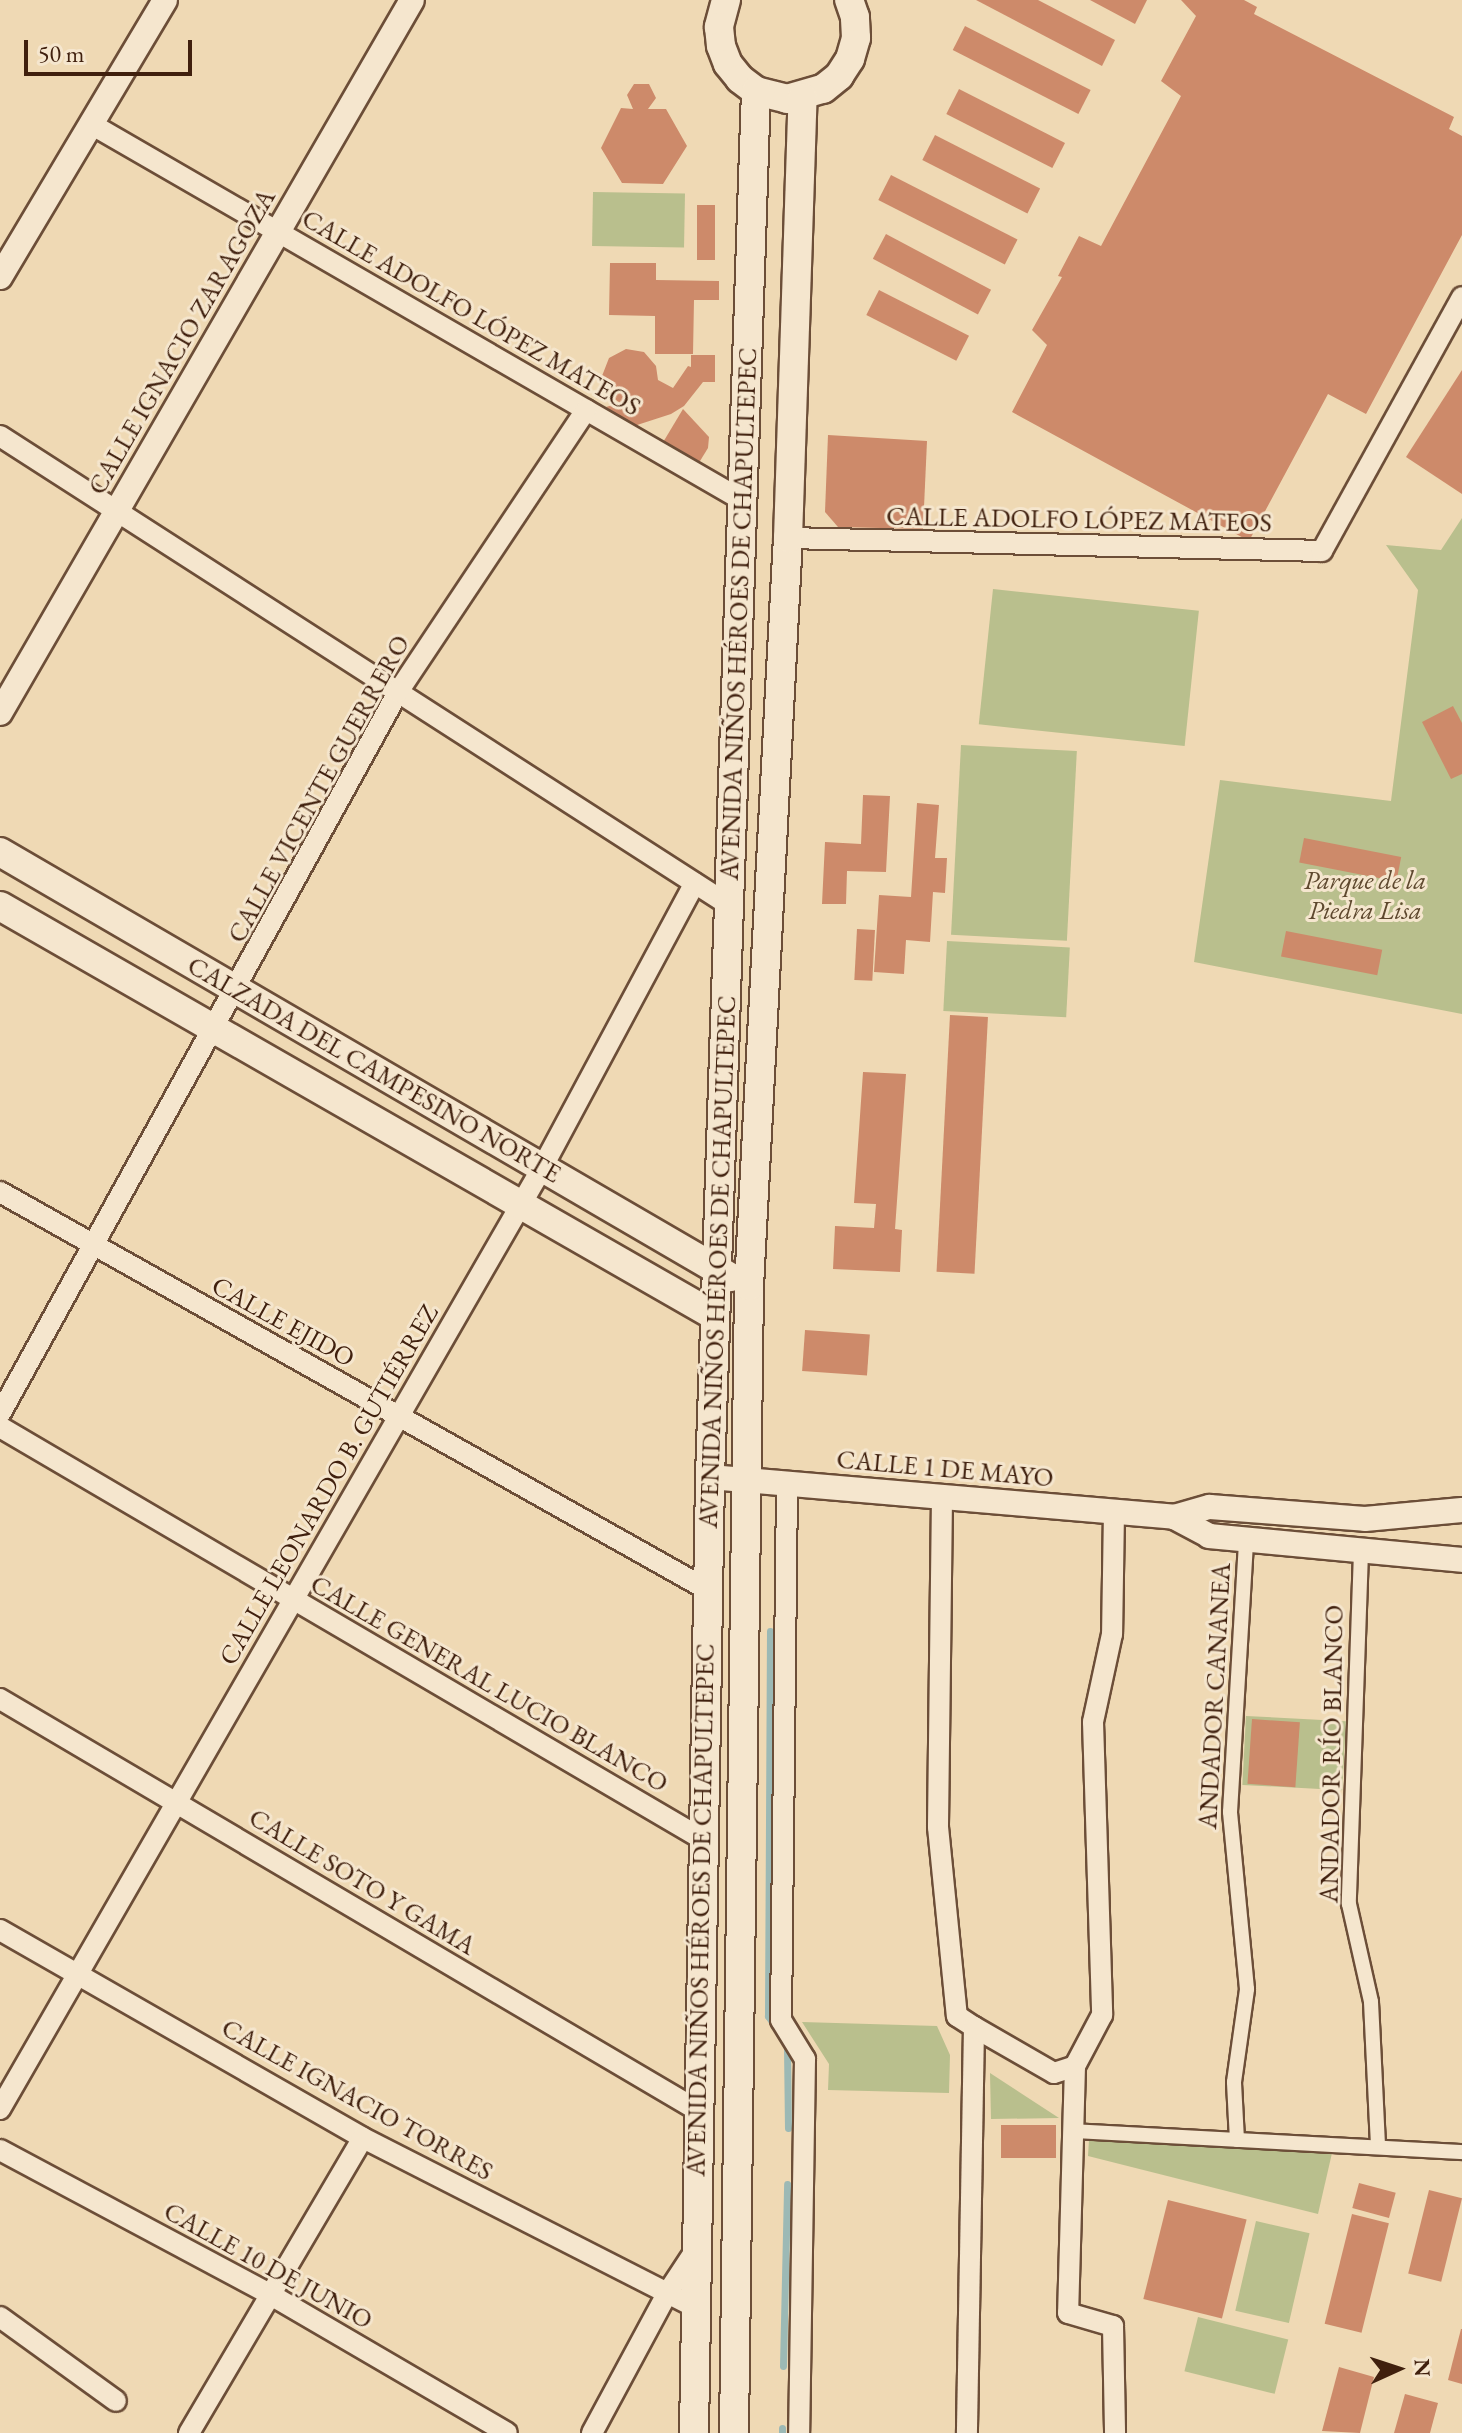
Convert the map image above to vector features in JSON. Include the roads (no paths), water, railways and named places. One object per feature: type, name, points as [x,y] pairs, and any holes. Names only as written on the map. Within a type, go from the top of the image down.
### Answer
[{"type":"main road","points":[[720,2],[721,46],[740,79],[756,91],[787,99],[823,89],[839,76],[850,59],[856,38],[855,17],[849,0]]},
{"type":"main road","name":"AVENIDA NIÑOS HÉROES DE CHAPULTEPEC","points":[[694,2433],[697,2110],[710,1477],[756,91]]},
{"type":"main road","name":"AVENIDA NIÑOS HÉROES DE CHAPULTEPEC","points":[[734,2433],[742,2064],[749,1286],[788,538],[803,97]]},
{"type":"main road","name":"CALZADA DEL CAMPESINO NORTE","points":[[0,852],[749,1286]]},
{"type":"main road","name":"CALZADA DEL CAMPESINO NORTE","points":[[0,906],[715,1316]]},
{"type":"main road","points":[[291,1073],[313,1036]]},
{"type":"main road","points":[[362,1115],[384,1077]]},
{"type":"street","points":[[0,277],[165,0]]},
{"type":"street","name":"CALLE IGNACIO ZARAGOZA","points":[[0,713],[412,0]]},
{"type":"street","name":"CALLE ADOLFO LÓPEZ MATEOS","points":[[91,124],[742,500]]},
{"type":"street","name":"CALLE ADOLFO LÓPEZ MATEOS","points":[[788,538],[1322,551],[1462,297]]},
{"type":"street","name":"CALLE VICENTE GUERRERO","points":[[0,1414],[236,991],[398,692],[586,410]]},
{"type":"street","points":[[0,436],[729,905]]},
{"type":"street","name":"CALLE LEONARDO B. GUTIÉRREZ","points":[[0,2109],[521,1206],[695,883]]},
{"type":"street","name":"CALLE EJIDO","points":[[0,1192],[708,1590]]},
{"type":"street","name":"CALLE GENERAL LUCIO BLANCO","points":[[0,1427],[704,1840]]},
{"type":"street","name":"CALLE 1 DE MAYO","points":[[710,1477],[1174,1517],[1210,1507],[1365,1519],[1462,1510]]},
{"type":"street","points":[[787,1484],[781,2020],[805,2059],[799,2433]]},
{"type":"street","points":[[942,1497],[938,1827],[957,2016],[1054,2073],[1075,2066]]},
{"type":"street","points":[[1114,1511],[1112,1634],[1093,1722],[1102,2015],[1075,2066],[1068,2313],[1113,2326],[1115,2433]]},
{"type":"street","name":"CALLE 1 DE MAYO","points":[[1174,1517],[1209,1536],[1462,1560]]},
{"type":"street","name":"ANDADOR CANANEA","points":[[1237,2140],[1234,2082],[1247,1989],[1230,1812],[1246,1540]]},
{"type":"street","name":"ANDADOR RÍO BLANCO","points":[[1361,1552],[1349,1904],[1371,2002],[1378,2147]]},
{"type":"street","name":"CALLE SOTO Y GAMA","points":[[0,1699],[697,2110]]},
{"type":"street","name":"CALLE IGNACIO TORRES","points":[[0,1930],[363,2138],[694,2307]]},
{"type":"street","points":[[967,2433],[974,2027]]},
{"type":"street","points":[[1073,2131],[1462,2152]]},
{"type":"street","points":[[189,2433],[363,2138]]},
{"type":"street","name":"CALLE 10 DE JUNIO","points":[[0,2150],[271,2295],[507,2433]]},
{"type":"street","points":[[592,2433],[668,2292],[695,2251]]},
{"type":"street","points":[[0,2317],[116,2401]]},
{"type":"waterway","points":[[770,1631],[768,2016],[775,2026]]},
{"type":"waterway","points":[[787,2047],[788,2128]]},
{"type":"waterway","points":[[783,2366],[787,2184]]},
{"type":"waterway","points":[[782,2428],[782,2433]]},
{"type":"park label","name":"Parque de la Piedra Lisa","points":[[1365,896]]}]
